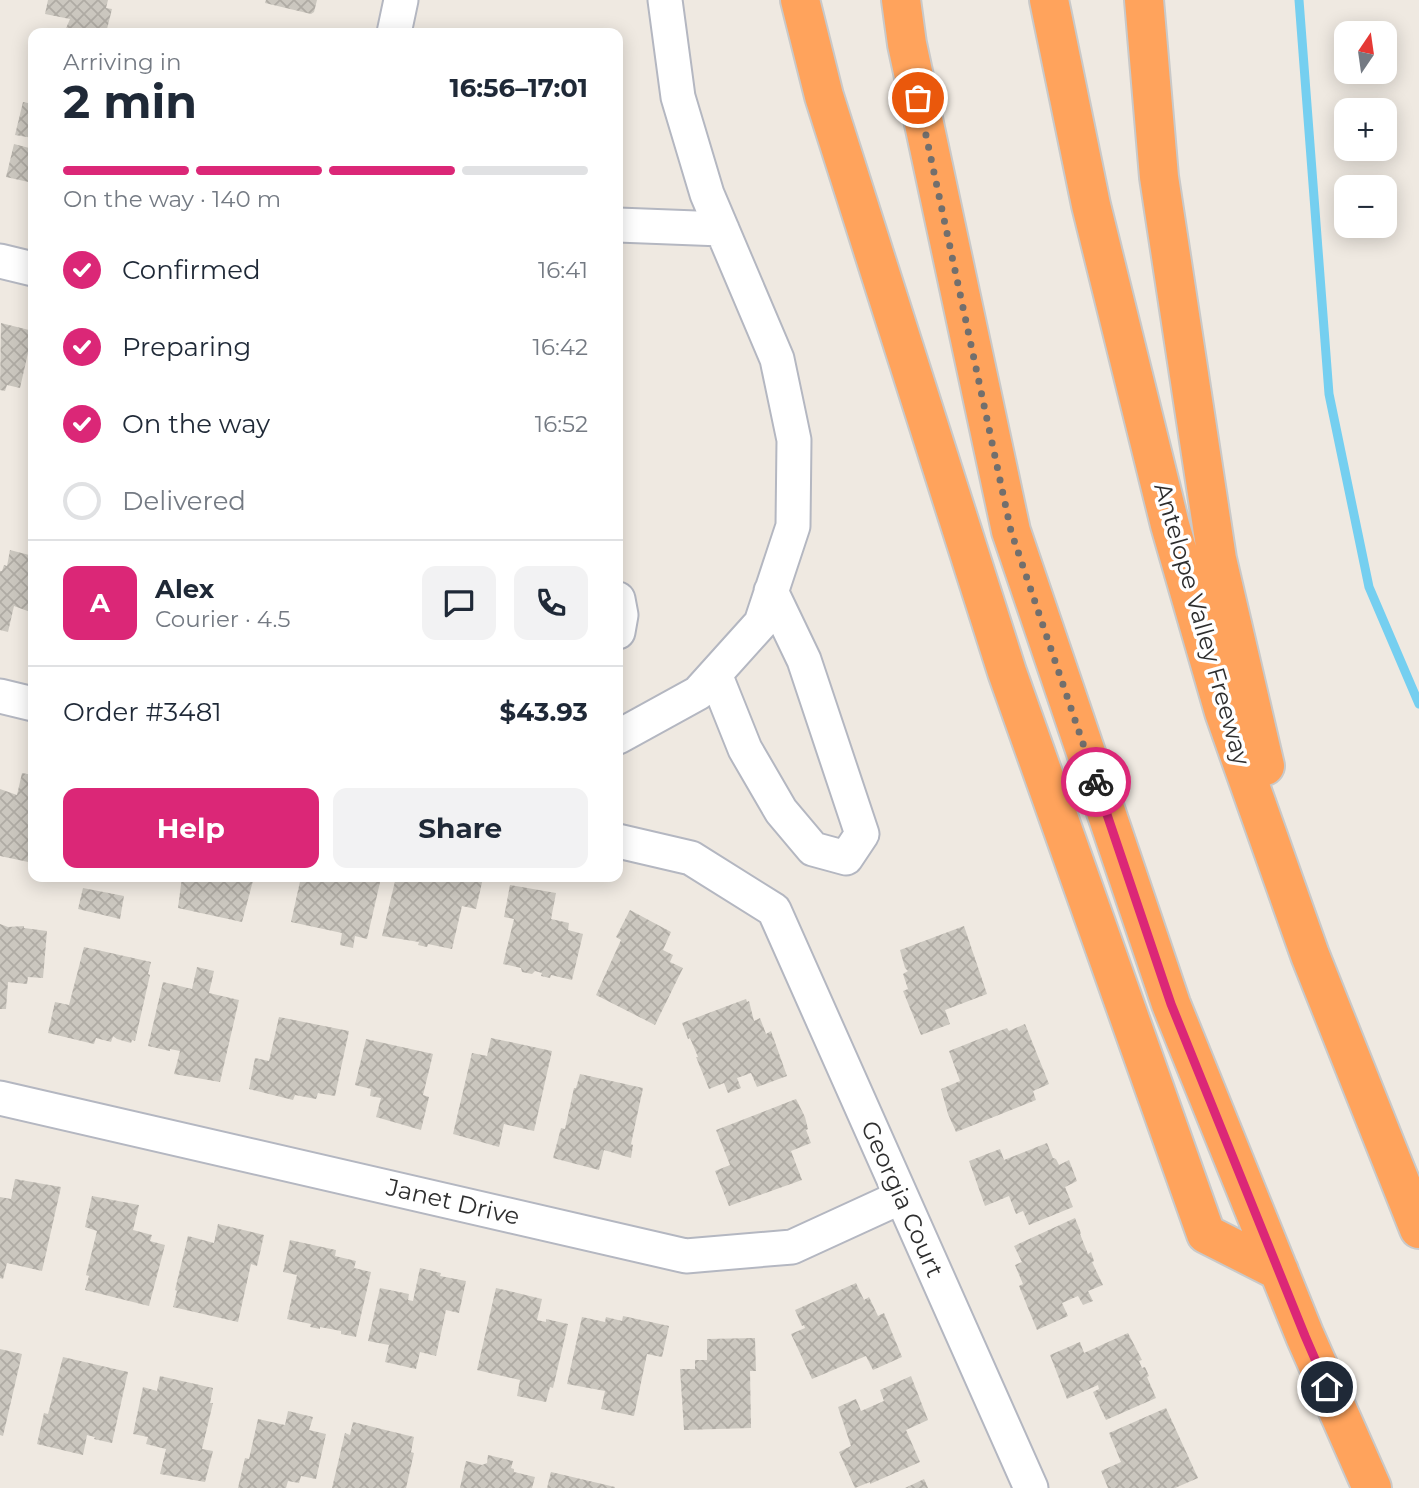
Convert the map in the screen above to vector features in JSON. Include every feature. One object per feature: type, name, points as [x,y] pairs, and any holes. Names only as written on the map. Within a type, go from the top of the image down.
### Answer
[{"type":"highway","points":[[800,0],[824,96],[1007,673],[1206,1234],[1279,1270]]},
{"type":"highway","points":[[901,0],[907,44],[1011,531],[1171,1004],[1305,1336],[1372,1488]]},
{"type":"highway","name":"Antelope Valley Freeway","points":[[1049,0],[1091,205],[1170,525],[1224,712],[1310,956],[1419,1229]]},
{"type":"highway","points":[[1144,0],[1159,177],[1217,559],[1310,956]]},
{"type":"street","points":[[395,28],[401,0]]},
{"type":"street","points":[[623,734],[698,693],[761,623],[793,526],[794,440],[778,359],[707,194],[678,97],[665,0]]},
{"type":"street","points":[[623,225],[722,229]]},
{"type":"street","points":[[0,261],[28,268]]},
{"type":"street","points":[[715,674],[746,749],[781,811],[813,849],[846,858],[862,834],[804,660],[771,592]]},
{"type":"street","points":[[0,696],[28,703]]},
{"type":"street","name":"Georgia Court","points":[[623,842],[691,858],[774,910],[1031,1488]]},
{"type":"street","name":"Janet Drive","points":[[0,1098],[687,1255],[792,1247],[901,1197]]},
{"type":"building","points":[[48,0],[108,0],[106,8],[112,9],[107,28],[66,28],[70,19],[45,14]]},
{"type":"building","points":[[266,0],[317,0],[311,14],[265,3]]},
{"type":"building","points":[[23,102],[28,103],[28,137],[15,135]]},
{"type":"building","points":[[14,144],[28,148],[28,182],[6,177]]},
{"type":"building","points":[[1,323],[28,330],[28,353],[20,388],[7,385],[5,391],[0,390]]},
{"type":"building","points":[[10,550],[28,555],[28,611],[14,606],[8,632],[0,630],[0,571],[4,565],[7,566]]},
{"type":"building","points":[[22,773],[28,774],[28,862],[0,856],[0,789],[17,795]]},
{"type":"building","points":[[181,882],[253,882],[242,922],[178,908]]},
{"type":"building","points":[[300,882],[380,882],[367,939],[355,936],[353,948],[340,945],[342,933],[291,922]]},
{"type":"building","points":[[395,882],[482,882],[476,909],[462,906],[452,949],[428,944],[427,947],[418,945],[419,942],[382,936]]},
{"type":"building","points":[[510,885],[556,893],[551,919],[569,923],[568,930],[583,934],[572,980],[551,975],[550,978],[541,976],[542,973],[535,971],[532,974],[522,972],[521,968],[503,964],[514,919],[504,917]]},
{"type":"building","points":[[83,888],[124,896],[120,919],[78,909]]},
{"type":"building","points":[[630,910],[671,932],[663,950],[673,955],[670,962],[683,968],[655,1025],[596,995],[621,940],[616,937]]},
{"type":"building","points":[[0,924],[47,931],[43,978],[28,977],[27,984],[8,982],[6,1009],[0,1009]]},
{"type":"building","points":[[964,926],[987,994],[945,1010],[950,1024],[921,1035],[903,991],[908,989],[903,974],[908,971],[900,950]]},
{"type":"building","points":[[84,947],[151,962],[135,1041],[132,1040],[131,1043],[113,1036],[111,1042],[96,1038],[94,1044],[48,1033],[55,1002],[69,1005]]},
{"type":"building","points":[[197,967],[214,971],[209,993],[239,1000],[220,1082],[174,1074],[180,1051],[148,1046],[163,982],[192,989]]},
{"type":"building","points":[[746,999],[749,1001],[754,1021],[760,1018],[766,1034],[771,1031],[787,1076],[757,1087],[751,1073],[737,1078],[741,1088],[728,1093],[724,1083],[709,1089],[682,1023]]},
{"type":"building","points":[[279,1017],[349,1031],[335,1096],[318,1093],[316,1099],[295,1095],[293,1100],[249,1089],[255,1058],[269,1061]]},
{"type":"building","points":[[1025,1024],[1049,1084],[1033,1091],[1036,1100],[956,1132],[941,1089],[960,1081],[949,1051],[1007,1028],[1009,1031]]},
{"type":"building","points":[[491,1038],[552,1051],[534,1131],[504,1124],[499,1147],[453,1134],[472,1053],[487,1056]]},
{"type":"building","points":[[366,1039],[433,1054],[423,1095],[429,1097],[421,1130],[376,1117],[381,1098],[370,1096],[371,1089],[355,1085]]},
{"type":"building","points":[[580,1074],[643,1088],[631,1144],[631,1158],[604,1150],[599,1170],[553,1158],[561,1128],[565,1129],[574,1088]]},
{"type":"building","points":[[796,1099],[805,1117],[811,1143],[791,1151],[802,1180],[729,1206],[715,1171],[730,1165],[716,1130]]},
{"type":"building","points":[[1047,1143],[1059,1165],[1069,1160],[1077,1181],[1065,1187],[1073,1207],[1029,1225],[1023,1211],[1016,1214],[1009,1196],[985,1206],[969,1161],[1000,1149],[1004,1160]]},
{"type":"building","points":[[15,1179],[61,1187],[42,1271],[7,1263],[3,1279],[0,1278],[0,1197],[11,1199]]},
{"type":"building","points":[[92,1196],[139,1205],[133,1230],[152,1235],[150,1241],[165,1245],[149,1306],[85,1290],[97,1231],[85,1227]]},
{"type":"building","points":[[1075,1218],[1103,1285],[1088,1291],[1093,1301],[1083,1305],[1078,1296],[1062,1303],[1068,1316],[1037,1330],[1019,1286],[1023,1284],[1015,1265],[1022,1262],[1014,1246]]},
{"type":"building","points":[[218,1224],[264,1235],[257,1266],[251,1264],[238,1322],[173,1307],[188,1236],[214,1243]]},
{"type":"building","points":[[290,1240],[336,1250],[335,1256],[356,1261],[354,1268],[371,1272],[356,1337],[287,1319],[297,1275],[283,1272]]},
{"type":"building","points":[[420,1268],[441,1273],[440,1276],[466,1281],[459,1313],[446,1310],[436,1356],[420,1352],[416,1369],[385,1362],[389,1345],[368,1341],[380,1288],[409,1294],[408,1300],[413,1301]]},
{"type":"building","points":[[856,1283],[864,1300],[869,1297],[878,1316],[884,1313],[902,1357],[873,1370],[866,1356],[812,1379],[791,1334],[805,1328],[795,1310]]},
{"type":"building","points":[[496,1288],[542,1299],[537,1320],[546,1322],[546,1319],[568,1324],[553,1388],[550,1387],[546,1402],[517,1396],[520,1380],[477,1370]]},
{"type":"building","points":[[623,1316],[669,1326],[662,1357],[647,1354],[634,1416],[601,1409],[605,1391],[567,1384],[582,1317],[605,1322],[606,1317],[622,1321]]},
{"type":"building","points":[[1128,1333],[1142,1360],[1139,1361],[1142,1368],[1145,1367],[1149,1376],[1147,1377],[1156,1398],[1106,1420],[1093,1392],[1099,1389],[1098,1385],[1067,1399],[1050,1355],[1080,1342],[1084,1353]]},
{"type":"building","points":[[755,1338],[756,1371],[750,1371],[751,1428],[684,1430],[680,1369],[695,1369],[695,1360],[707,1360],[707,1339]]},
{"type":"building","points":[[0,1349],[22,1354],[3,1436],[0,1435]]},
{"type":"building","points":[[63,1357],[128,1372],[112,1443],[87,1435],[83,1455],[37,1444],[44,1413],[48,1414]]},
{"type":"building","points":[[160,1376],[213,1388],[210,1403],[213,1403],[202,1449],[213,1451],[205,1482],[160,1474],[166,1449],[146,1444],[148,1437],[133,1434],[143,1387],[157,1391]]},
{"type":"building","points":[[911,1376],[928,1420],[906,1430],[920,1462],[855,1488],[839,1452],[851,1446],[838,1407],[856,1399],[861,1411],[884,1401],[880,1390]]},
{"type":"building","points":[[1166,1408],[1198,1478],[1175,1488],[1108,1488],[1101,1471],[1121,1462],[1109,1433]]},
{"type":"building","points":[[288,1411],[313,1417],[309,1430],[326,1434],[316,1479],[301,1476],[299,1483],[288,1481],[286,1488],[238,1488],[245,1458],[249,1459],[258,1419],[285,1425]]},
{"type":"building","points":[[353,1422],[414,1437],[411,1452],[414,1453],[406,1488],[332,1488],[345,1433],[350,1435]]},
{"type":"building","points":[[488,1455],[513,1461],[511,1468],[514,1472],[535,1477],[532,1488],[460,1488],[466,1461],[482,1465],[487,1463]]},
{"type":"building","points":[[551,1472],[615,1487],[615,1488],[547,1488]]},
{"type":"building","points":[[924,1479],[928,1488],[905,1488]]},
{"type":"waterway","points":[[1299,0],[1329,394],[1369,587],[1419,704]]},
{"type":"way so far","points":[[918,98],[1011,531],[1096,782]]},
{"type":"route","points":[[1096,782],[1171,1004],[1327,1387]]}]
